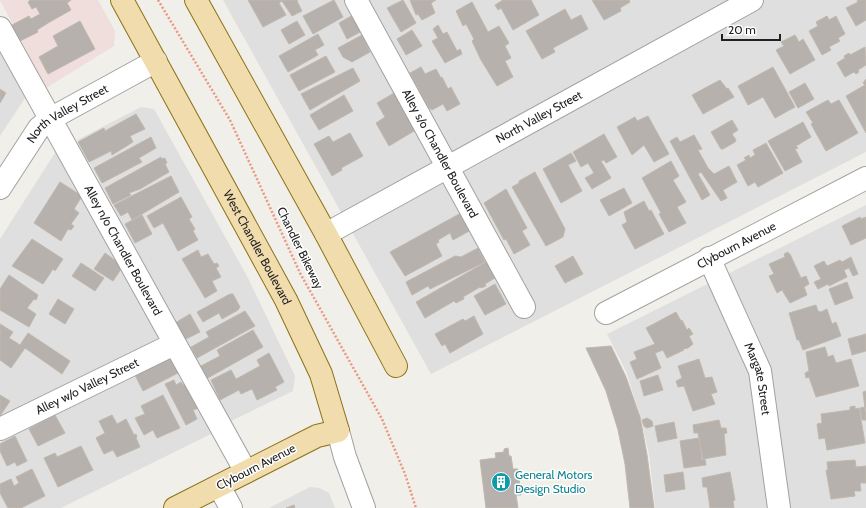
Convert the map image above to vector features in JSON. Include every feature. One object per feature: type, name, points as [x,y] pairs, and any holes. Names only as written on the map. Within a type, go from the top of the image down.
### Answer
[{"type":"main road","name":"West Chandler Boulevard","points":[[122,0],[286,300],[321,374],[338,431]]},
{"type":"main road","points":[[196,0],[326,234],[396,366]]},
{"type":"main road","name":"Clybourn Avenue","points":[[175,508],[317,436],[338,431]]},
{"type":"street","name":"Alley s/o Chandler Boulevard","points":[[356,0],[524,306]]},
{"type":"street","name":"North Valley Street","points":[[326,234],[752,0]]},
{"type":"street","name":"Alley n/o Chandler Boulevard","points":[[0,28],[246,472]]},
{"type":"street","name":"North Valley Street","points":[[0,188],[39,128],[50,119],[156,61]]},
{"type":"street","name":"Clybourn Avenue","points":[[606,313],[709,258],[866,178]]},
{"type":"street","name":"Margate Street","points":[[709,258],[760,371],[779,508]]},
{"type":"street","name":"Alley w/o Valley Street","points":[[0,429],[174,344]]},
{"type":"street","name":"West Chandler Boulevard","points":[[338,431],[364,508]]},
{"type":"street","points":[[219,486],[230,508]]},
{"type":"path","name":"Chandler Bikeway","points":[[158,0],[230,120],[300,272],[382,419],[405,474],[416,508]]},
{"type":"shaded area","points":[[0,0],[98,0],[115,31],[114,46],[46,88]]},
{"type":"shaded area","points":[[223,0],[866,0],[866,152],[431,374]]},
{"type":"shaded area","points":[[0,47],[25,98],[0,136]]},
{"type":"shaded area","points":[[141,107],[154,109],[248,278],[295,376],[293,391],[231,421],[208,382],[77,140]]},
{"type":"shaded area","points":[[60,145],[163,337],[0,419],[0,239]]},
{"type":"shaded area","points":[[866,205],[866,508],[655,508],[649,454],[639,412],[626,371],[607,334]]},
{"type":"shaded area","points":[[173,356],[213,433],[61,508],[0,508],[0,442]]},
{"type":"shaded area","points":[[310,487],[320,488],[329,493],[335,508],[269,508]]},
{"type":"building","points":[[30,0],[71,0],[67,3],[71,10],[37,30],[38,32],[20,41],[12,25],[29,16],[31,19],[40,14],[36,7],[32,9],[28,2]]},
{"type":"building","points":[[248,0],[298,0],[297,1],[302,11],[292,16],[282,1],[279,3],[286,15],[263,27]]},
{"type":"building","points":[[334,0],[343,17],[313,34],[303,16]]},
{"type":"building","points":[[403,0],[416,23],[401,32],[387,8]]},
{"type":"building","points":[[410,0],[436,0],[431,3],[435,13],[422,20],[418,14],[416,15]]},
{"type":"building","points":[[503,0],[531,0],[539,15],[513,30],[501,8],[498,10],[495,5]]},
{"type":"building","points":[[592,0],[629,0],[630,2],[620,8],[621,11],[604,20]]},
{"type":"building","points":[[857,0],[866,0],[866,20],[856,26],[846,8],[858,2]]},
{"type":"building","points":[[472,2],[488,32],[499,26],[509,43],[505,46],[511,58],[505,61],[513,77],[497,86],[481,60],[472,41],[474,39],[466,24],[463,26],[456,11]]},
{"type":"building","points":[[565,9],[571,20],[581,15],[588,29],[553,48],[555,52],[542,59],[526,31]]},
{"type":"building","points":[[355,14],[364,30],[347,39],[339,23]]},
{"type":"building","points":[[827,16],[829,20],[836,16],[845,34],[838,38],[840,41],[829,47],[831,50],[822,55],[809,31],[818,26],[816,22]]},
{"type":"building","points":[[80,21],[95,49],[48,74],[39,57],[58,46],[53,36]]},
{"type":"building","points":[[297,21],[305,35],[289,44],[281,30]]},
{"type":"building","points":[[438,25],[443,34],[447,32],[457,51],[460,49],[462,54],[445,63],[432,41],[438,38],[433,29]]},
{"type":"building","points":[[412,30],[422,46],[406,55],[397,39]]},
{"type":"building","points":[[318,34],[324,45],[315,50],[318,55],[288,72],[279,56]]},
{"type":"building","points":[[362,35],[370,52],[352,62],[343,57],[338,48]]},
{"type":"building","points":[[795,35],[799,42],[803,39],[815,60],[790,74],[776,50],[784,46],[781,42]]},
{"type":"building","points":[[865,47],[866,65],[858,70],[859,72],[856,74],[854,72],[845,77],[837,63],[845,58],[844,56],[849,53],[850,55]]},
{"type":"building","points":[[326,56],[335,72],[299,91],[290,75]]},
{"type":"building","points":[[421,67],[425,74],[436,69],[448,89],[451,87],[460,104],[447,111],[443,104],[432,110],[429,108],[410,73]]},
{"type":"building","points":[[773,67],[795,107],[775,118],[763,97],[748,105],[738,86]]},
{"type":"building","points":[[353,68],[360,81],[310,110],[301,94]]},
{"type":"building","points":[[866,79],[866,133],[846,96],[865,85],[863,83]]},
{"type":"building","points":[[720,80],[734,97],[703,114],[692,95]]},
{"type":"building","points":[[805,83],[814,99],[798,108],[789,92]]},
{"type":"building","points":[[0,89],[6,93],[0,103]]},
{"type":"building","points":[[394,93],[419,128],[389,146],[376,123],[385,117],[377,103]]},
{"type":"building","points":[[344,95],[353,111],[319,130],[310,115]]},
{"type":"building","points":[[828,100],[831,104],[839,100],[858,133],[826,151],[811,124],[813,123],[806,112]]},
{"type":"building","points":[[136,114],[145,129],[130,136],[133,142],[112,155],[111,151],[89,162],[78,142],[104,128],[105,131]]},
{"type":"building","points":[[648,116],[669,154],[654,162],[644,145],[632,155],[617,127],[635,117],[637,121]]},
{"type":"building","points":[[732,120],[738,130],[732,134],[736,140],[735,142],[721,149],[711,132]]},
{"type":"building","points":[[803,122],[811,137],[796,146],[798,148],[795,149],[802,162],[785,171],[768,141]]},
{"type":"building","points":[[350,133],[363,156],[341,168],[342,170],[332,176],[314,144],[329,136],[333,142]]},
{"type":"building","points":[[604,134],[617,157],[606,163],[604,160],[601,161],[611,178],[592,189],[585,178],[594,173],[588,163],[581,167],[573,152]]},
{"type":"building","points":[[694,135],[702,149],[698,150],[708,168],[714,174],[729,166],[737,182],[723,190],[727,198],[721,201],[701,172],[698,174],[710,195],[702,200],[670,141],[677,137],[680,142]]},
{"type":"building","points":[[151,137],[156,148],[139,158],[142,162],[102,183],[94,168]]},
{"type":"building","points":[[766,143],[783,173],[758,187],[755,182],[748,186],[737,165],[746,160],[744,158],[749,155],[750,158],[755,155],[753,150]]},
{"type":"building","points":[[571,153],[576,161],[568,165],[582,191],[561,203],[543,169]]},
{"type":"building","points":[[161,157],[162,159],[165,158],[167,163],[165,164],[169,172],[140,189],[129,193],[131,195],[113,204],[105,188]]},
{"type":"building","points":[[671,161],[679,176],[673,180],[686,202],[677,207],[686,223],[669,232],[659,214],[661,213],[642,178]]},
{"type":"building","points":[[535,172],[565,229],[563,237],[546,246],[512,187],[519,183],[519,181]]},
{"type":"building","points":[[171,176],[179,192],[132,220],[128,212],[121,216],[114,205]]},
{"type":"building","points":[[60,182],[82,196],[74,209],[79,213],[71,224],[74,226],[71,230],[68,229],[61,241],[34,223]]},
{"type":"building","points":[[624,188],[632,203],[609,216],[600,200]]},
{"type":"building","points":[[506,189],[527,228],[522,231],[530,245],[514,254],[506,239],[504,240],[484,203]]},
{"type":"building","points":[[181,197],[192,217],[189,219],[195,229],[193,231],[198,240],[178,251],[163,223],[154,228],[147,216]]},
{"type":"building","points":[[644,201],[649,211],[651,210],[664,234],[635,249],[622,225],[627,222],[624,212]]},
{"type":"building","points":[[461,213],[471,230],[453,240],[450,233],[438,240],[439,242],[436,244],[442,256],[405,276],[390,252]]},
{"type":"building","points":[[142,215],[152,234],[135,243],[125,224]]},
{"type":"building","points":[[860,217],[861,219],[866,217],[866,238],[851,245],[842,226]]},
{"type":"building","points":[[32,239],[63,259],[55,271],[53,269],[43,284],[12,266]]},
{"type":"building","points":[[478,248],[485,262],[430,289],[428,286],[412,295],[406,282],[455,256],[461,257]]},
{"type":"building","points":[[198,250],[201,257],[208,254],[214,264],[217,263],[219,266],[216,268],[221,277],[212,281],[217,291],[205,298],[182,259]]},
{"type":"building","points":[[788,252],[801,278],[806,276],[809,284],[804,287],[807,295],[790,303],[782,290],[777,293],[769,276],[774,274],[769,264],[785,257],[784,254]]},
{"type":"building","points":[[105,253],[123,266],[113,281],[94,269]]},
{"type":"building","points":[[573,256],[583,274],[565,283],[555,266]]},
{"type":"building","points":[[851,257],[858,274],[853,276],[849,268],[844,270],[847,277],[829,286],[828,284],[818,289],[814,282],[821,279],[814,266],[824,261],[827,266],[840,260],[842,262]]},
{"type":"building","points":[[486,262],[495,278],[485,284],[486,286],[480,287],[463,297],[464,299],[456,303],[454,301],[425,318],[416,302]]},
{"type":"building","points":[[81,263],[104,278],[95,291],[72,276]]},
{"type":"building","points":[[9,275],[38,295],[36,300],[34,299],[27,308],[36,314],[29,327],[0,310],[0,289]]},
{"type":"building","points":[[847,282],[853,298],[835,305],[829,289]]},
{"type":"building","points":[[495,284],[506,304],[485,315],[474,296]]},
{"type":"building","points":[[230,294],[233,294],[240,307],[238,310],[222,319],[219,313],[203,322],[197,312]]},
{"type":"building","points":[[58,299],[74,309],[65,324],[49,314]]},
{"type":"building","points":[[816,305],[818,311],[821,312],[827,309],[832,324],[836,322],[841,336],[803,350],[799,340],[797,340],[789,313]]},
{"type":"building","points":[[245,311],[255,326],[197,358],[191,347],[209,337],[206,332]]},
{"type":"building","points":[[676,312],[687,330],[689,328],[693,334],[689,336],[693,344],[667,358],[663,350],[655,353],[661,368],[637,379],[630,362],[637,359],[634,352],[655,344],[646,328]]},
{"type":"building","points":[[190,314],[200,332],[184,340],[175,323]]},
{"type":"building","points":[[474,316],[483,334],[450,353],[445,344],[442,346],[435,334],[463,319],[465,321]]},
{"type":"building","points":[[0,324],[13,332],[9,338],[20,345],[28,333],[70,361],[62,374],[25,348],[11,368],[0,360]]},
{"type":"building","points":[[253,330],[263,347],[206,379],[199,367],[220,356],[217,350]]},
{"type":"building","points":[[866,334],[866,351],[852,355],[848,339]]},
{"type":"building","points":[[611,346],[626,377],[640,417],[654,508],[630,508],[625,464],[618,430],[606,391],[586,348]]},
{"type":"building","points":[[825,347],[828,357],[833,355],[836,363],[851,359],[859,386],[816,397],[809,377],[806,378],[805,373],[809,371],[806,352]]},
{"type":"building","points":[[269,353],[284,382],[275,387],[277,390],[257,400],[252,389],[241,394],[239,390],[220,400],[211,380],[231,370],[236,379],[260,366],[257,360]]},
{"type":"building","points":[[171,357],[178,373],[143,391],[135,375]]},
{"type":"building","points":[[699,359],[705,378],[712,377],[717,392],[711,394],[715,404],[693,411],[684,386],[678,387],[676,381],[682,378],[678,366]]},
{"type":"building","points":[[658,375],[663,390],[644,396],[640,381]]},
{"type":"building","points":[[174,380],[176,385],[181,382],[183,385],[188,383],[199,408],[193,410],[197,419],[186,425],[165,384]]},
{"type":"building","points":[[866,391],[866,408],[865,408],[863,392]]},
{"type":"building","points":[[0,395],[10,401],[0,416]]},
{"type":"building","points":[[163,395],[180,428],[157,438],[153,430],[144,435],[135,418],[145,414],[141,406]]},
{"type":"building","points":[[855,406],[855,409],[859,408],[865,443],[827,450],[825,438],[819,439],[817,424],[822,423],[821,414],[850,410],[850,407]]},
{"type":"building","points":[[865,407],[866,420],[862,420],[860,408]]},
{"type":"building","points":[[55,415],[65,433],[38,446],[29,429]]},
{"type":"building","points":[[112,415],[117,424],[126,419],[134,435],[136,434],[140,447],[117,457],[113,450],[104,454],[96,438],[105,433],[99,421]]},
{"type":"building","points":[[647,418],[652,421],[653,426],[647,428],[644,426],[642,420]]},
{"type":"building","points":[[719,420],[721,428],[726,428],[727,433],[724,434],[726,455],[703,459],[698,433],[694,433],[693,425]]},
{"type":"building","points":[[674,422],[677,438],[658,442],[655,426]]},
{"type":"building","points":[[15,436],[27,461],[17,466],[15,462],[7,466],[0,451],[0,444]]},
{"type":"building","points":[[699,438],[702,460],[705,459],[706,465],[684,468],[680,441]]},
{"type":"building","points":[[81,446],[93,470],[58,487],[44,458],[55,453],[57,457]]},
{"type":"building","name":"General Motors Design Studio","points":[[508,448],[513,469],[518,469],[521,495],[516,495],[518,508],[486,508],[480,460],[496,458],[495,453],[504,452],[504,449]]},
{"type":"building","points":[[855,460],[856,467],[866,466],[866,483],[860,483],[861,491],[854,491],[855,496],[831,499],[826,470],[828,470],[827,462]]},
{"type":"building","points":[[32,469],[45,496],[21,508],[8,508],[0,493],[0,484],[11,479],[14,486],[19,483],[16,477]]},
{"type":"building","points":[[683,472],[685,489],[666,492],[664,475]]},
{"type":"building","points":[[730,472],[735,500],[733,501],[734,508],[710,508],[707,487],[703,487],[702,478]]},
{"type":"building","points":[[294,505],[295,508],[286,508]]},
{"type":"place","name":"General Motors Design Studio","points":[[501,482]]}]
